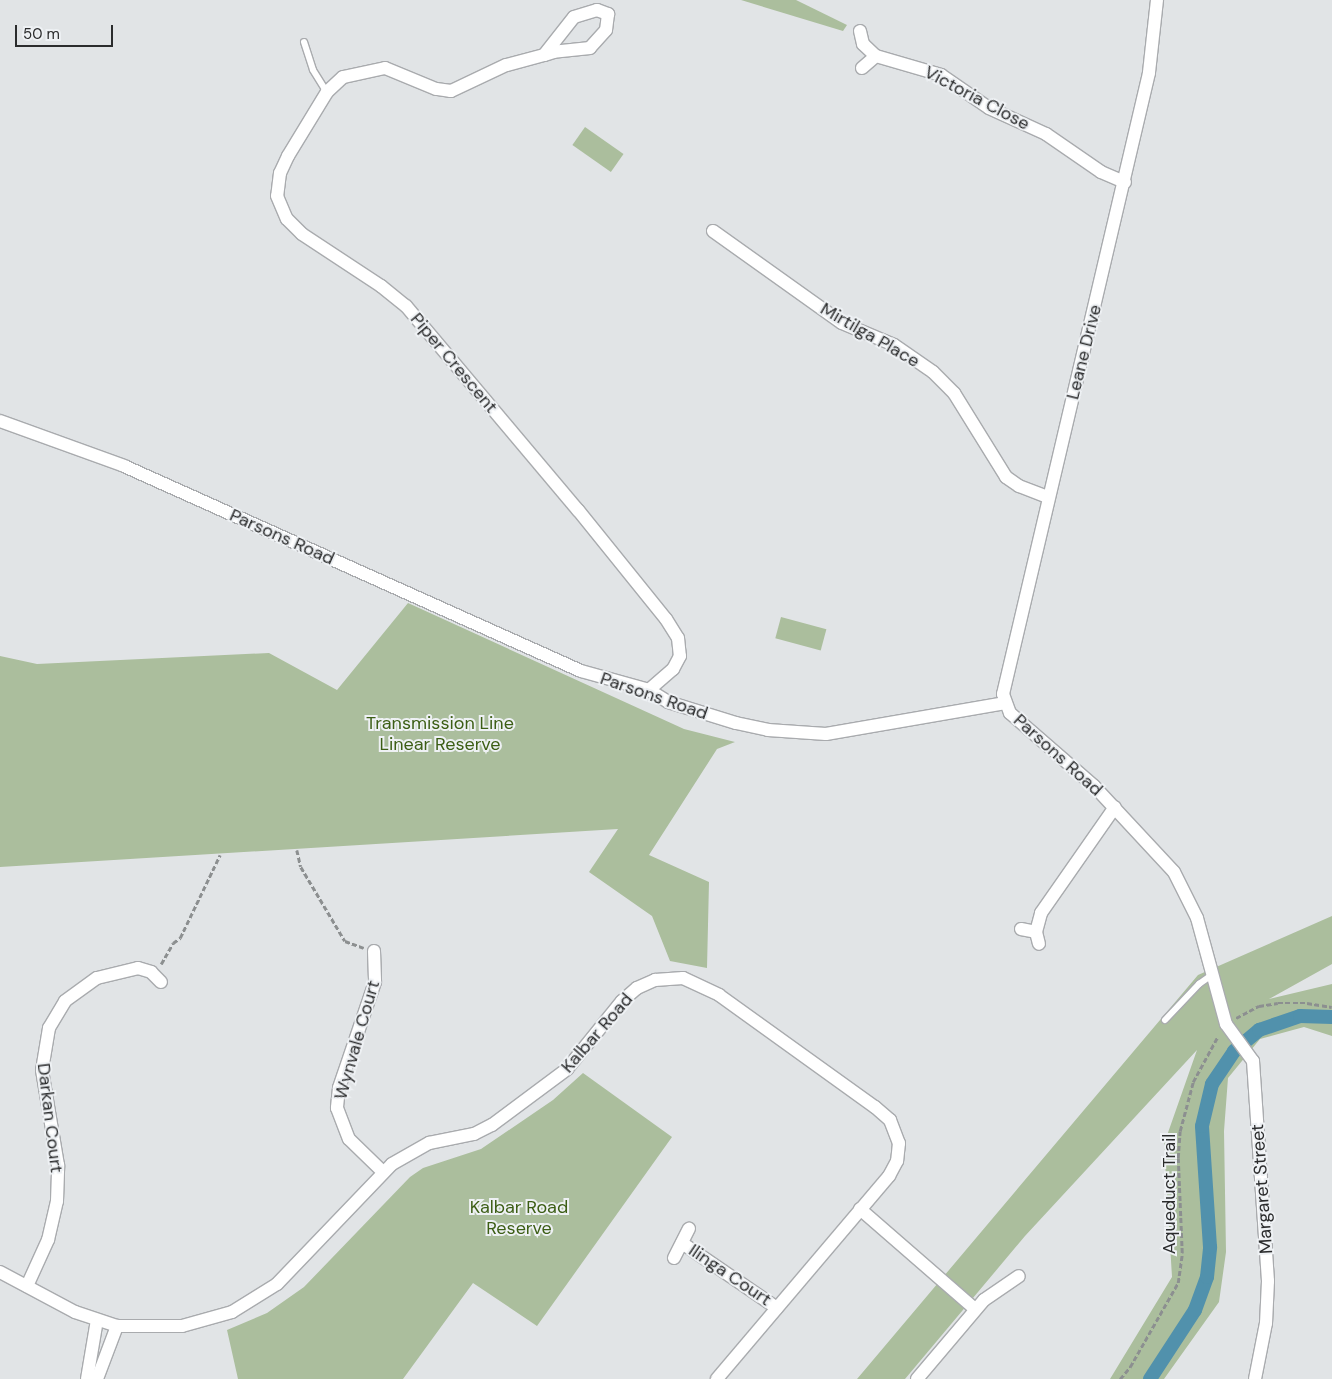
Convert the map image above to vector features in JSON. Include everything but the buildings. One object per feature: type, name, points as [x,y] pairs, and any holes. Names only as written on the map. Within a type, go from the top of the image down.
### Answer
[{"type":"street","name":"Leane Drive","points":[[1005,703],[1004,688],[1149,74],[1157,0]]},
{"type":"street","points":[[327,92],[351,74],[386,68],[436,89],[451,91],[498,68],[544,55],[590,48],[606,30],[608,14],[597,10],[574,17],[544,55]]},
{"type":"street","points":[[860,31],[864,44],[876,56],[862,68]]},
{"type":"street","name":"Victoria Close","points":[[876,56],[941,75],[994,110],[1046,134],[1101,172],[1125,182]]},
{"type":"street","name":"Piper Crescent","points":[[327,92],[280,173],[277,196],[283,211],[302,234],[381,286],[406,306],[648,596],[675,633],[680,650],[673,669],[649,690]]},
{"type":"street","name":"Mirtilga Place","points":[[713,231],[832,316],[894,346],[933,372],[954,393],[1006,477],[1019,486],[1048,497]]},
{"type":"street","name":"Parsons Road","points":[[0,421],[124,466],[582,671],[649,690],[668,702],[736,723],[768,730],[816,735],[1005,703],[1014,717],[1068,761],[1166,861],[1182,884],[1197,918],[1221,1008]]},
{"type":"street","points":[[1021,929],[1037,938],[1041,913],[1115,807]]},
{"type":"street","name":"Wynvale Court","points":[[374,951],[374,982],[339,1088],[338,1108],[349,1139],[383,1172]]},
{"type":"street","name":"Darkan Court","points":[[28,1286],[48,1240],[57,1201],[58,1165],[42,1070],[49,1028],[65,1001],[97,978],[138,968],[151,972],[161,982]]},
{"type":"street","name":"Kalbar Road","points":[[0,1272],[96,1320],[117,1326],[182,1326],[215,1318],[248,1304],[292,1270],[383,1172],[418,1147],[474,1134],[509,1114],[568,1069],[629,994],[646,983],[674,977],[692,980],[709,989],[890,1120],[899,1143],[897,1161],[889,1176],[717,1379]]},
{"type":"street","name":"Margaret Street","points":[[1221,1008],[1229,1029],[1248,1053],[1255,1072],[1268,1281],[1266,1323],[1255,1379]]},
{"type":"street","points":[[860,1209],[975,1309]]},
{"type":"street","points":[[674,1258],[689,1229]]},
{"type":"street","name":"Ilinga Court","points":[[682,1243],[777,1308]]},
{"type":"street","points":[[916,1379],[975,1309],[1000,1286],[1019,1276]]},
{"type":"street","points":[[87,1379],[96,1320]]},
{"type":"street","points":[[96,1379],[117,1326]]},
{"type":"lane","points":[[304,42],[314,70],[327,92]]},
{"type":"lane","points":[[1165,1020],[1199,984],[1212,975]]},
{"type":"path","points":[[297,850],[301,867],[345,941],[374,951]]},
{"type":"path","points":[[161,982],[161,961],[172,943],[180,938],[220,854]]},
{"type":"path","name":"Aqueduct Trail","points":[[1120,1379],[1130,1367],[1178,1283],[1182,1253],[1180,1131],[1193,1082],[1205,1056],[1229,1029],[1259,1006],[1307,1002],[1332,1007]]},
{"type":"green space","points":[[741,0],[796,0],[847,25],[843,31]]},
{"type":"green space","points":[[585,127],[624,154],[611,172],[572,145]]},
{"type":"green space","name":"Transmission Line Linear Reserve","points":[[408,603],[684,729],[735,742],[717,749],[649,855],[709,882],[707,968],[670,961],[652,916],[589,872],[618,829],[0,867],[0,656],[37,664],[269,653],[337,690]]},
{"type":"green space","points":[[781,617],[826,629],[821,650],[775,638]]},
{"type":"green space","points":[[1332,916],[1332,964],[1269,999],[1332,984],[1332,1036],[1304,1027],[1260,1039],[1228,1078],[1224,1131],[1226,1252],[1219,1302],[1164,1379],[1110,1379],[1172,1277],[1164,1144],[1197,1050],[1025,1236],[905,1379],[857,1379],[1198,975]]},
{"type":"green space","name":"Kalbar Road Reserve","points":[[583,1073],[672,1137],[537,1326],[473,1283],[403,1379],[238,1379],[227,1330],[267,1313],[304,1287],[410,1177],[423,1168],[481,1149],[553,1100]]},
{"type":"waterway","points":[[1150,1379],[1195,1310],[1207,1277],[1210,1247],[1202,1126],[1212,1084],[1234,1051],[1259,1030],[1300,1016],[1332,1017]]}]
